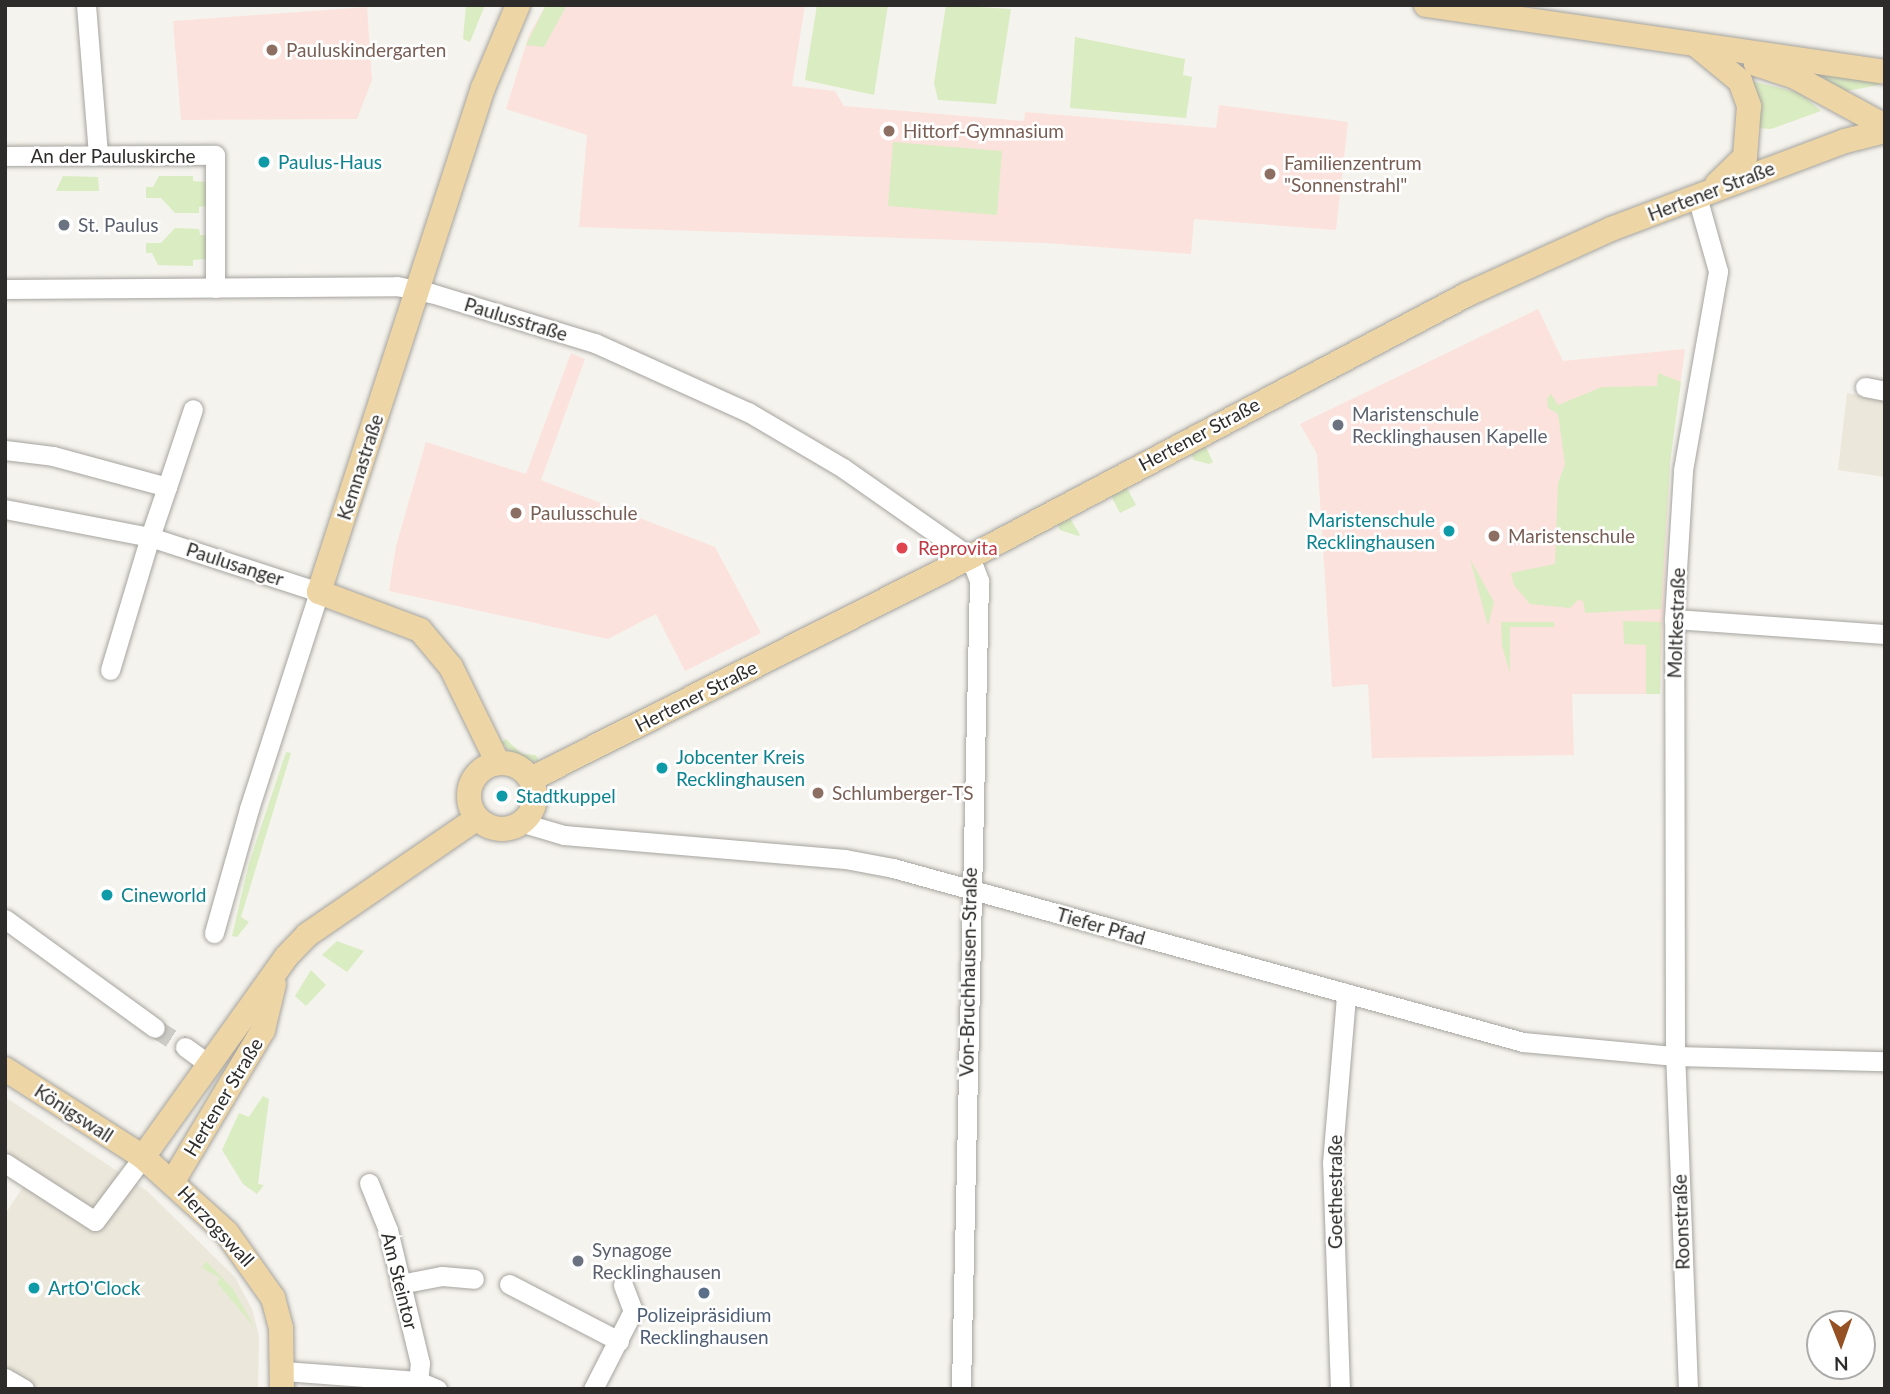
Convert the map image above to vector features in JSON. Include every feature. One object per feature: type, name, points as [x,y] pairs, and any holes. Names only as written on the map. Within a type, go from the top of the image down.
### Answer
[{"type":"main road","name":"Kemnastraße","points":[[319,592],[483,88],[518,5]]},
{"type":"main road","points":[[1426,5],[1885,72]]},
{"type":"main road","points":[[1695,44],[1795,77],[1885,128]]},
{"type":"main road","points":[[1695,44],[1740,81],[1749,106],[1745,157],[1724,179],[1697,197]]},
{"type":"main road","name":"Hertener Straße","points":[[531,779],[970,557],[1456,300],[1612,229],[1885,128]]},
{"type":"main road","points":[[319,592],[420,630],[451,667],[498,763]]},
{"type":"main road","points":[[498,763],[514,765],[531,779],[536,803],[523,823],[503,830],[477,818],[470,807],[470,788],[480,771],[498,763]]},
{"type":"main road","name":"Hertener Straße","points":[[143,1157],[278,970],[307,935],[477,818]]},
{"type":"main road","name":"Hertener Straße","points":[[173,1181],[262,1030],[278,970]]},
{"type":"main road","name":"Königswall","points":[[5,1069],[143,1157]]},
{"type":"main road","name":"Herzogswall","points":[[143,1157],[173,1181],[227,1233],[267,1284],[281,1328],[283,1380]]},
{"type":"street","points":[[86,5],[98,155]]},
{"type":"street","name":"An der Pauluskirche","points":[[5,156],[215,155],[215,288]]},
{"type":"street","name":"Moltkestraße","points":[[1675,1056],[1674,619],[1683,470],[1718,271],[1697,197]]},
{"type":"street","name":"Paulusstraße","points":[[5,289],[397,286],[419,290],[595,343],[748,412],[843,468],[970,557]]},
{"type":"street","points":[[1865,387],[1885,391]]},
{"type":"street","points":[[110,670],[150,537],[193,409]]},
{"type":"street","points":[[5,450],[53,456],[167,486]]},
{"type":"street","name":"Paulusanger","points":[[5,509],[150,537],[319,592]]},
{"type":"street","name":"Von-Bruchhausen-Straße","points":[[961,1389],[970,888],[979,581],[970,557]]},
{"type":"street","name":"Kemnastraße","points":[[214,933],[248,809],[319,592]]},
{"type":"street","points":[[1674,619],[1885,634]]},
{"type":"street","name":"Tiefer Pfad","points":[[523,823],[564,835],[845,859],[970,888],[1346,995],[1523,1042],[1675,1056],[1885,1060]]},
{"type":"street","points":[[5,919],[155,1028]]},
{"type":"street","name":"Goethestraße","points":[[1340,1389],[1332,1163],[1346,995]]},
{"type":"street","points":[[185,1047],[209,1065]]},
{"type":"street","name":"Roonstraße","points":[[1675,1056],[1688,1389]]},
{"type":"street","points":[[5,1163],[95,1221],[143,1157]]},
{"type":"street","name":"Am Steintor","points":[[369,1183],[388,1230],[420,1363],[418,1381]]},
{"type":"street","points":[[400,1284],[442,1276],[474,1279]]},
{"type":"street","points":[[509,1284],[619,1341]]},
{"type":"street","points":[[593,1389],[633,1311],[623,1285]]},
{"type":"street","points":[[5,1378],[24,1389]]},
{"type":"street","points":[[283,1380],[418,1381],[438,1389]]},
{"type":"shaded area","name":"Hittorf-Gymnasium","points":[[546,5],[805,5],[792,86],[835,91],[844,106],[1024,121],[1025,112],[1216,128],[1219,105],[1348,122],[1336,230],[1194,219],[1191,254],[1045,243],[579,227],[587,135],[506,109],[529,35]]},
{"type":"shaded area","name":"Pauluskindergarten","points":[[367,7],[372,80],[357,119],[181,120],[173,21]]},
{"type":"shaded area","name":"Maristenschule","points":[[1538,309],[1563,361],[1685,349],[1670,462],[1660,694],[1572,694],[1574,755],[1372,758],[1368,684],[1332,687],[1317,454],[1300,424]]},
{"type":"shaded area","name":"Paulusschule","points":[[571,353],[585,359],[541,480],[715,547],[761,633],[685,671],[656,614],[608,639],[389,591],[396,546],[426,442],[526,474]]},
{"type":"shaded area","points":[[1847,393],[1885,400],[1885,477],[1838,470]]},
{"type":"shaded area","points":[[5,1097],[146,1190],[235,1277],[252,1309],[259,1336],[258,1389],[5,1389],[5,1214],[33,1172],[5,1154]]},
{"type":"green space","points":[[466,5],[485,5],[470,42],[463,39]]},
{"type":"green space","points":[[546,5],[567,5],[544,47],[526,45]]},
{"type":"green space","points":[[817,5],[888,5],[874,95],[805,80]]},
{"type":"green space","points":[[946,5],[1011,9],[996,104],[938,100],[934,83]]},
{"type":"green space","points":[[1075,37],[1185,59],[1183,75],[1192,77],[1186,118],[1070,108]]},
{"type":"green space","points":[[1817,72],[1878,82],[1879,85],[1842,92]]},
{"type":"green space","points":[[1748,80],[1800,93],[1821,111],[1771,129],[1757,128]]},
{"type":"green space","points":[[893,142],[1002,151],[997,215],[888,206]]},
{"type":"green space","points":[[63,176],[98,177],[99,191],[56,191]]},
{"type":"green space","points":[[159,176],[193,176],[193,181],[206,182],[206,206],[199,207],[199,213],[175,213],[161,198],[146,198],[146,187],[153,187]]},
{"type":"green space","points":[[175,228],[199,229],[200,235],[206,235],[207,259],[193,260],[193,266],[158,265],[152,253],[146,253],[146,243],[161,243]]},
{"type":"green space","points":[[1658,373],[1681,382],[1670,462],[1661,609],[1585,613],[1583,601],[1578,600],[1570,608],[1530,604],[1514,585],[1511,573],[1555,564],[1558,483],[1565,464],[1558,414],[1548,408],[1547,399],[1551,394],[1558,405],[1602,387],[1657,386]]},
{"type":"green space","points":[[1205,445],[1213,462],[1209,464],[1194,460],[1190,452]]},
{"type":"green space","points":[[1127,488],[1136,505],[1120,513],[1111,496]]},
{"type":"green space","points":[[1070,518],[1080,535],[1060,530],[1057,524]]},
{"type":"green space","points":[[1470,559],[1494,602],[1488,626]]},
{"type":"green space","points":[[1623,621],[1661,622],[1660,694],[1646,694],[1646,645],[1624,644]]},
{"type":"green space","points":[[1501,622],[1554,622],[1554,627],[1510,627],[1510,673],[1502,646]]},
{"type":"green space","points":[[506,739],[522,754],[536,755],[539,762],[517,759],[501,742]]},
{"type":"green space","points":[[286,752],[291,753],[241,917],[249,922],[237,937],[232,936],[249,863]]},
{"type":"green space","points":[[337,941],[364,951],[347,972],[322,955]]},
{"type":"green space","points":[[311,970],[326,985],[306,1006],[295,996]]},
{"type":"green space","points":[[263,1096],[269,1099],[258,1184],[264,1185],[257,1194],[243,1184],[222,1150],[239,1113],[249,1117]]},
{"type":"green space","points":[[206,1261],[233,1289],[255,1328],[217,1283],[220,1278],[202,1268]]},
{"type":"tunnel","points":[[155,1028],[185,1047]]},
{"type":"place","name":"Pauluskindergarten","points":[[272,50]]},
{"type":"place","name":"Hittorf-Gymnasium","points":[[889,131]]},
{"type":"place","name":"Paulus-Haus","points":[[264,162]]},
{"type":"place","name":"Familienzentrum \"Sonnenstrahl\"","points":[[1270,174]]},
{"type":"place","name":"St. Paulus","points":[[64,225]]},
{"type":"place","name":"Maristenschule Recklinghausen Kapelle","points":[[1338,425]]},
{"type":"place","name":"Paulusschule","points":[[516,513]]},
{"type":"place","name":"Maristenschule Recklinghausen","points":[[1449,531]]},
{"type":"place","name":"Maristenschule","points":[[1494,536]]},
{"type":"place","name":"Reprovita","points":[[902,548]]},
{"type":"place","name":"Jobcenter Kreis Recklinghausen","points":[[662,768]]},
{"type":"place","name":"Schlumberger-TS","points":[[818,793]]},
{"type":"place","name":"Stadtkuppel","points":[[502,796]]},
{"type":"place","name":"Cineworld","points":[[107,895]]},
{"type":"place","name":"Synagoge Recklinghausen","points":[[578,1261]]},
{"type":"place","name":"ArtO'Clock","points":[[34,1288]]},
{"type":"place","name":"Polizeipräsidium Recklinghausen","points":[[704,1293]]}]
